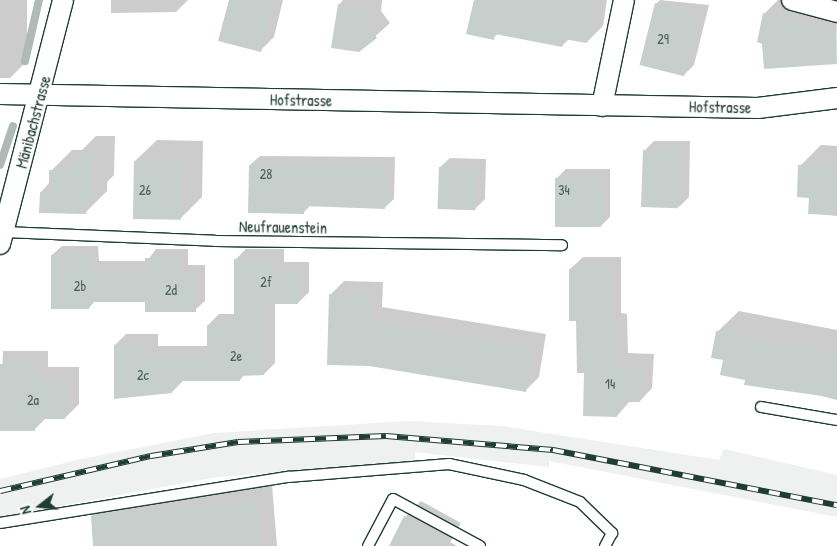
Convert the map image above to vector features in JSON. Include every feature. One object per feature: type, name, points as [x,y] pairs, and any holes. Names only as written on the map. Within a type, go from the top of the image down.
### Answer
[{"type":"street","name":"Mänibachstrasse","points":[[2,238],[42,94],[63,0]]},
{"type":"street","points":[[602,106],[624,0]]},
{"type":"street","points":[[792,0],[837,12]]},
{"type":"street","name":"Hofstrasse","points":[[0,94],[758,108],[837,98]]},
{"type":"lane","name":"Neufrauenstein","points":[[2,238],[562,245]]},
{"type":"lane","points":[[761,407],[837,420]]},
{"type":"lane","points":[[0,523],[288,477],[449,464],[524,480],[580,502],[612,533],[605,546]]},
{"type":"lane","points":[[368,546],[393,499],[480,546]]},
{"type":"shaded area","points":[[408,421],[502,426],[719,460],[724,449],[837,475],[837,517],[549,461],[549,467],[415,452],[415,462],[217,477],[0,517],[0,479],[81,459],[214,433]]},
{"type":"building","points":[[229,0],[274,0],[261,52],[218,41]]},
{"type":"building","points":[[474,0],[595,0],[587,43],[564,39],[562,47],[495,34],[494,40],[466,34]]},
{"type":"building","points":[[655,3],[700,14],[684,76],[640,65]]},
{"type":"building","points":[[338,4],[370,9],[367,25],[377,38],[359,52],[331,48]]},
{"type":"building","points":[[763,13],[836,33],[837,64],[764,69],[762,44],[757,42]]},
{"type":"building","points":[[643,150],[680,151],[678,208],[641,207]]},
{"type":"building","points":[[73,156],[94,157],[94,198],[87,198],[86,214],[39,213],[40,192],[49,192],[49,170],[73,171]]},
{"type":"building","points":[[134,161],[182,162],[181,220],[133,219]]},
{"type":"building","points":[[330,164],[386,166],[385,209],[304,206],[304,214],[248,213],[249,165]]},
{"type":"building","points":[[798,165],[837,167],[837,215],[808,214],[809,198],[797,197]]},
{"type":"building","points":[[439,167],[477,168],[476,210],[438,209]]},
{"type":"building","points":[[555,178],[601,178],[601,227],[555,227]]},
{"type":"building","points":[[51,255],[89,255],[89,270],[145,270],[145,258],[179,258],[179,274],[196,274],[196,312],[145,312],[145,302],[89,302],[89,309],[51,309]]},
{"type":"building","points":[[234,259],[273,259],[273,273],[298,273],[298,304],[264,304],[264,375],[240,376],[240,381],[172,381],[172,393],[114,399],[114,345],[147,344],[147,357],[207,357],[207,325],[234,325]]},
{"type":"building","points":[[569,269],[609,269],[609,325],[615,326],[616,365],[642,366],[640,402],[618,402],[617,417],[583,416],[584,373],[577,373],[576,321],[569,321]]},
{"type":"building","points":[[329,294],[370,295],[369,321],[533,348],[526,392],[369,366],[327,365]]},
{"type":"building","points":[[716,331],[837,354],[837,398],[744,385],[745,380],[720,375],[723,360],[711,358]]},
{"type":"building","points":[[0,364],[34,364],[35,380],[65,380],[65,419],[35,419],[35,431],[0,431]]},
{"type":"building","points":[[257,500],[260,546],[93,546],[91,516]]},
{"type":"building","points":[[404,516],[457,546],[389,546]]},
{"type":"waterway","points":[[25,61],[39,0]]},
{"type":"waterway","points":[[0,165],[13,126]]},
{"type":"railway","points":[[0,491],[151,456],[238,442],[386,436],[553,450],[837,505]]}]
